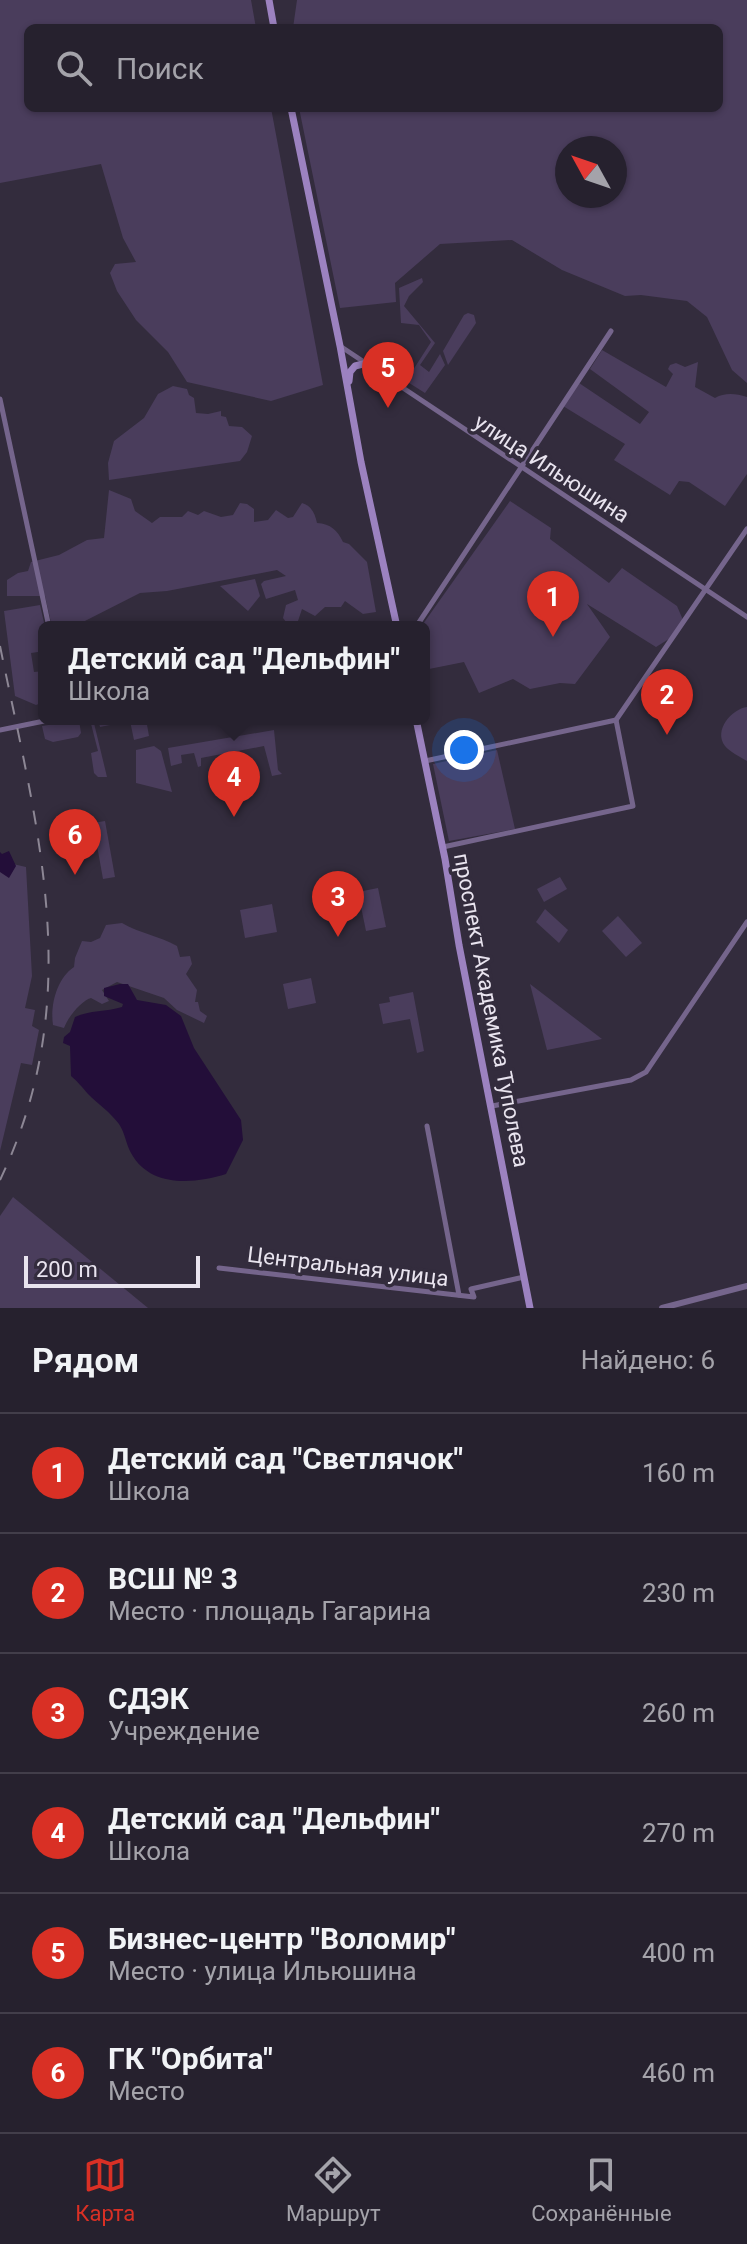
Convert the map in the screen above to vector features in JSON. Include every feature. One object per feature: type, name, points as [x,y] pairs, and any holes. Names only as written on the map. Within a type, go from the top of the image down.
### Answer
[{"type":"main road","points":[[269,0],[273,24]]},
{"type":"main road","points":[[292,112],[363,474],[396,621]]},
{"type":"main road","points":[[348,387],[352,369],[358,363],[367,363]]},
{"type":"main road","name":"проспект Академика Туполева","points":[[417,725],[530,1308]]},
{"type":"street","points":[[420,621],[611,331]]},
{"type":"street","name":"улица Ильюшина","points":[[340,346],[747,617]]},
{"type":"street","points":[[0,399],[48,621]]},
{"type":"street","points":[[425,761],[616,720],[747,529]]},
{"type":"street","points":[[443,847],[633,806],[616,720]]},
{"type":"street","points":[[0,730],[38,722]]},
{"type":"street","points":[[492,1106],[631,1080],[646,1072],[747,922]]},
{"type":"street","points":[[427,1126],[459,1295]]},
{"type":"street","name":"Центральная улица","points":[[219,1268],[474,1297],[471,1289],[524,1277]]},
{"type":"street","points":[[662,1308],[747,1286]]},
{"type":"shaded area","points":[[0,0],[251,0],[255,24],[24,24],[24,112],[272,112],[323,385],[271,401],[187,382],[168,352],[136,320],[117,291],[110,273],[115,264],[136,262],[123,238],[101,164],[0,183]]},
{"type":"shaded area","points":[[297,0],[747,0],[747,383],[732,370],[707,317],[687,301],[625,296],[562,270],[512,240],[440,244],[395,283],[396,302],[340,308],[300,112],[723,112],[723,24],[294,24]]},
{"type":"shaded area","points":[[422,278],[423,282],[404,306],[435,343],[420,365],[429,372],[440,354],[445,365],[425,393],[406,381],[431,342],[419,325],[401,323],[399,288]]},
{"type":"shaded area","points":[[468,313],[474,315],[476,323],[448,365],[443,351]]},
{"type":"shaded area","points":[[602,350],[666,387],[673,374],[668,369],[670,365],[676,363],[685,367],[698,362],[695,387],[715,398],[731,394],[747,397],[747,474],[725,506],[689,482],[679,481],[670,495],[614,460],[625,444],[563,406],[579,383],[640,424],[649,412],[590,369]]},
{"type":"shaded area","points":[[173,386],[187,389],[194,398],[196,413],[221,411],[229,426],[242,427],[252,436],[247,452],[240,461],[109,480],[108,463],[114,441],[144,418],[158,394]]},
{"type":"shaded area","points":[[109,490],[131,499],[135,511],[152,523],[160,517],[182,517],[188,511],[198,515],[204,511],[221,517],[233,515],[240,503],[254,509],[254,522],[268,520],[276,510],[288,518],[293,517],[302,503],[312,511],[317,523],[333,528],[343,542],[367,562],[376,612],[363,614],[345,601],[341,607],[325,607],[315,616],[302,609],[298,621],[285,621],[286,605],[298,600],[295,590],[266,599],[261,584],[286,576],[277,570],[167,591],[140,593],[85,621],[51,621],[45,596],[7,596],[7,580],[28,571],[31,562],[59,555],[87,540],[104,538]]},
{"type":"shaded area","points":[[510,501],[551,528],[550,539],[609,583],[622,568],[677,606],[683,620],[672,637],[656,647],[587,604],[610,637],[575,684],[560,683],[530,689],[513,679],[479,693],[464,662],[430,669],[430,621],[425,621]]},
{"type":"shaded area","points":[[255,579],[260,596],[248,611],[220,586]]},
{"type":"shaded area","points":[[40,605],[44,621],[38,621],[38,652],[31,653],[34,672],[38,672],[36,705],[15,696],[4,611]]},
{"type":"shaded area","points":[[747,707],[747,761],[725,746],[721,733],[730,716]]},
{"type":"shaded area","points":[[80,725],[81,733],[78,737],[53,742],[45,739],[42,726]]},
{"type":"shaded area","points":[[91,725],[94,725],[107,777],[98,777],[94,773],[91,753],[98,751]]},
{"type":"shaded area","points":[[131,725],[147,725],[149,736],[134,740]]},
{"type":"shaded area","points":[[274,730],[278,770],[282,774],[272,776],[264,746],[201,758],[201,766],[198,767],[194,753],[181,755],[182,763],[171,766],[168,748]]},
{"type":"shaded area","points":[[154,746],[161,751],[172,792],[136,783],[136,750]]},
{"type":"shaded area","points":[[497,750],[515,829],[449,841],[433,764]]},
{"type":"shaded area","points":[[105,821],[115,877],[103,879],[93,823]]},
{"type":"shaded area","points":[[9,851],[16,866],[9,878],[0,872],[0,852]]},
{"type":"shaded area","points":[[0,861],[26,867],[32,976],[25,1008],[35,1010],[32,1026],[39,1030],[32,1065],[21,1063],[0,1151]]},
{"type":"shaded area","points":[[560,877],[567,889],[544,902],[537,889]]},
{"type":"shaded area","points":[[378,888],[386,927],[366,931],[358,892]]},
{"type":"shaded area","points":[[272,904],[277,932],[245,938],[240,910]]},
{"type":"shaded area","points":[[545,909],[568,930],[559,943],[536,922]]},
{"type":"shaded area","points":[[618,916],[642,943],[626,957],[602,931]]},
{"type":"shaded area","points":[[122,923],[177,946],[180,957],[190,956],[192,964],[186,974],[197,990],[195,1002],[207,1016],[204,1023],[177,1010],[164,998],[117,982],[102,990],[109,1001],[102,1004],[91,998],[75,1010],[64,1028],[53,1025],[56,993],[63,978],[74,967],[82,941],[91,942],[100,938],[106,925]]},
{"type":"shaded area","points":[[311,978],[316,1003],[288,1009],[283,984]]},
{"type":"shaded area","points":[[128,984],[137,1000],[166,1005],[181,1016],[194,1048],[241,1120],[243,1140],[226,1174],[187,1181],[161,1178],[149,1172],[131,1153],[121,1127],[71,1076],[70,1046],[63,1043],[64,1037],[70,1032],[75,1017],[122,1007],[123,1004],[104,996],[104,988]]},
{"type":"shaded area","points":[[530,984],[602,1039],[547,1050]]},
{"type":"shaded area","points":[[413,992],[424,1051],[417,1053],[410,1019],[383,1024],[379,1004],[390,1002],[389,997]]},
{"type":"shaded area","points":[[13,1197],[148,1308],[0,1308],[0,1216]]},
{"type":"railway","points":[[0,646],[40,849],[47,914],[48,980],[42,1046],[27,1112],[0,1180]]},
{"type":"place","name":"Бизнес-центр \"Воломир\"","points":[[388,408]]},
{"type":"place","name":"Детский сад \"Светлячок\"","points":[[553,637]]},
{"type":"place","name":"ВСШ № 3","points":[[667,735]]},
{"type":"place","name":"Детский сад \"Дельфин\"","points":[[234,817]]},
{"type":"place","name":"ГК \"Орбита\"","points":[[75,875]]},
{"type":"place","name":"СДЭК","points":[[338,937]]}]
